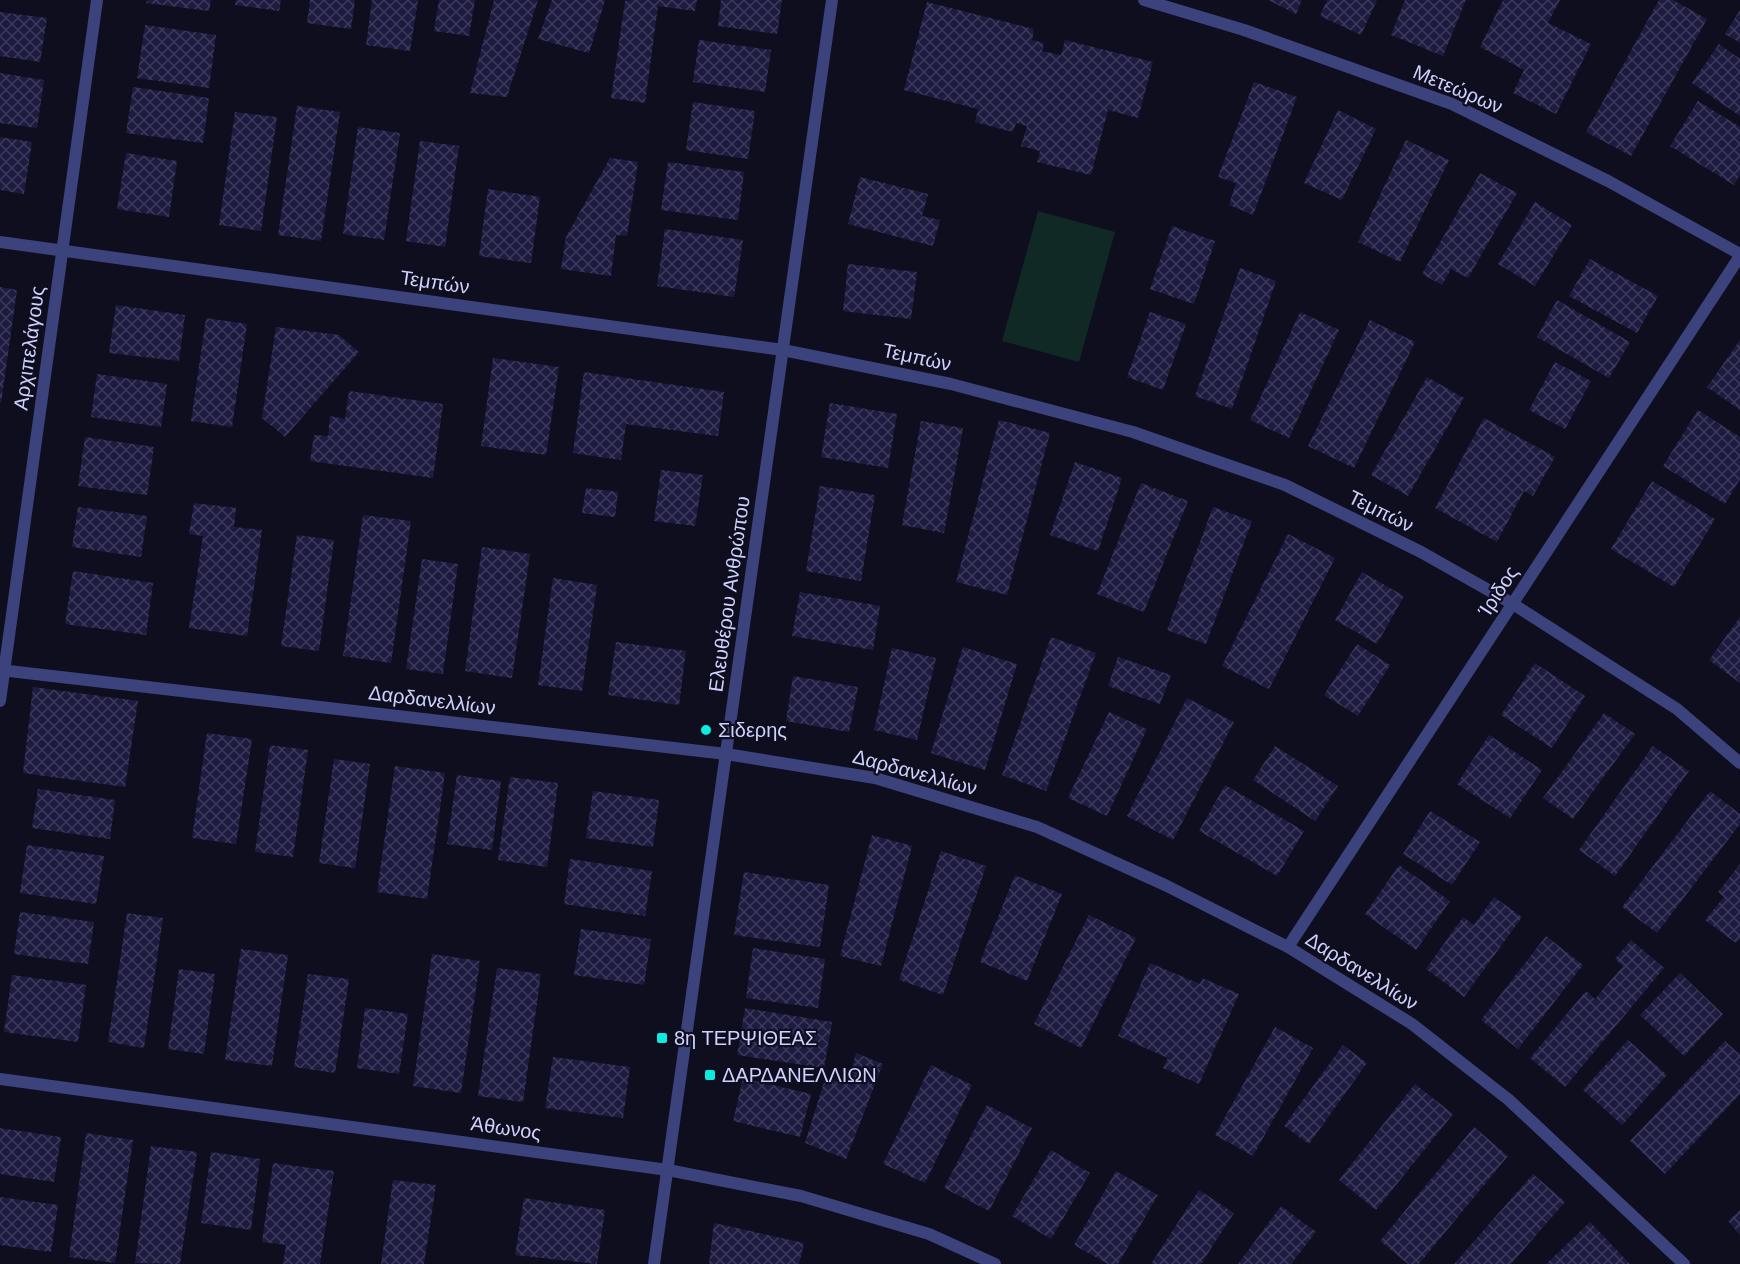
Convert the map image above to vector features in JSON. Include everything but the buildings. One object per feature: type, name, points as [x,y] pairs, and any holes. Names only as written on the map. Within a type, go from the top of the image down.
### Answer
[{"type":"street","name":"Αρχιπελάγους","points":[[0,701],[2,670],[97,0]]},
{"type":"street","name":"Ελευθέρου Ανθρώπου","points":[[654,1264],[832,0]]},
{"type":"street","name":"Μετεώρων","points":[[1144,0],[1244,30],[1452,104],[1608,181],[1740,255]]},
{"type":"street","name":"Τεμπών","points":[[0,242],[783,350],[951,384],[1144,436],[1285,485],[1421,552],[1513,604],[1677,709],[1740,763]]},
{"type":"street","name":"Ίριδος","points":[[1288,947],[1740,255]]},
{"type":"street","name":"Δαρδανελλίων","points":[[2,670],[726,754],[875,778],[1037,827],[1165,885],[1288,947],[1412,1024],[1509,1100],[1684,1264]]},
{"type":"street","name":"Άθωνος","points":[[0,1079],[668,1170],[801,1197],[929,1234],[995,1264]]},
{"type":"green space","points":[[1038,211],[1115,232],[1079,362],[1002,341]]},
{"type":"place","name":"Σιδερης","points":[[706,730]]},
{"type":"place","name":"8η ΤΕΡΨΙΘΕΑΣ","points":[[662,1038]]},
{"type":"place","name":"ΔΑΡΔΑΝΕΛΛΙΩΝ","points":[[710,1075]]}]
